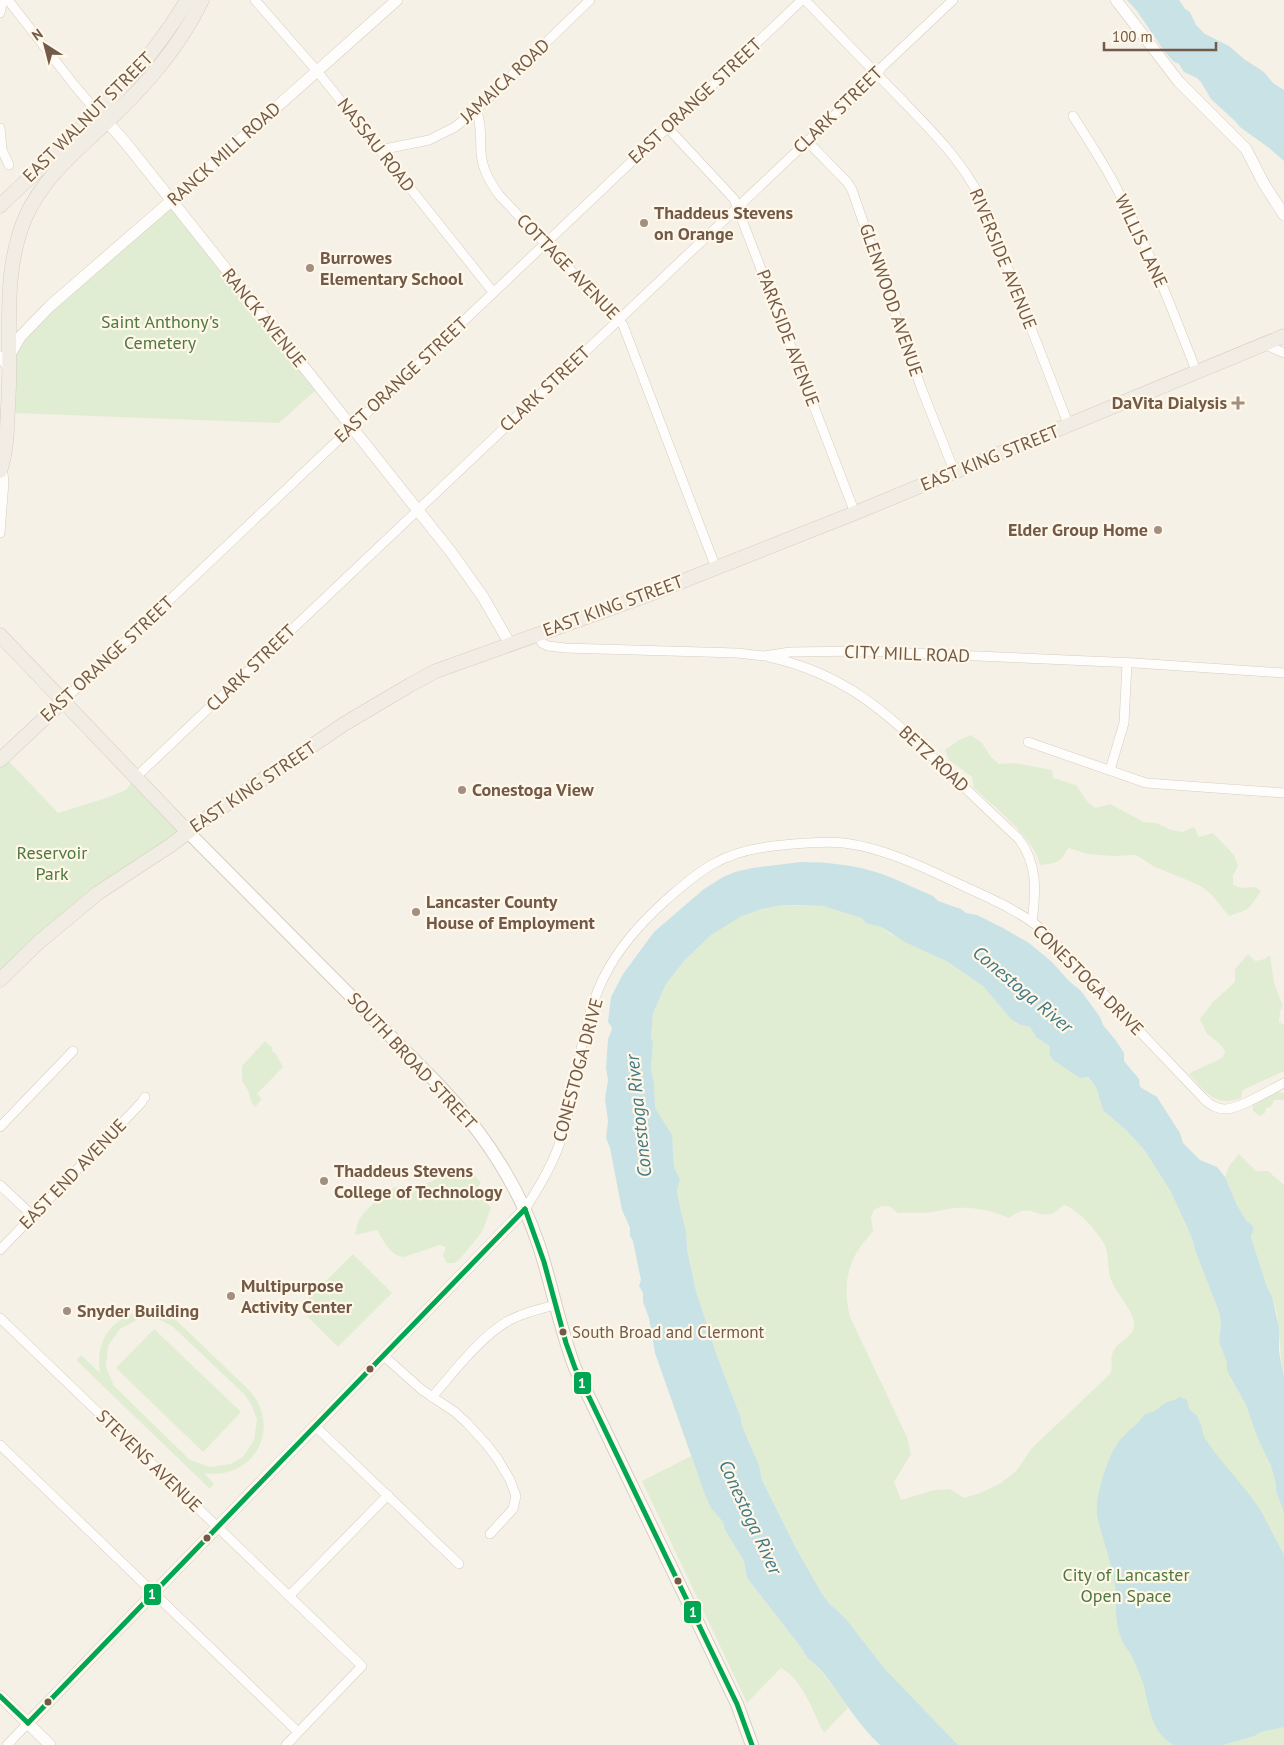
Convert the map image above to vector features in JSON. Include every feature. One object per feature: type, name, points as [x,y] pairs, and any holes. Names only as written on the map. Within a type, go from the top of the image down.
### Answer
[{"type":"main road","name":"EAST WALNUT STREET","points":[[1,468],[6,437],[9,372],[5,356],[11,268],[21,229],[34,201],[52,176],[148,59],[188,0]]},
{"type":"main road","name":"EAST WALNUT STREET","points":[[0,206],[102,116],[141,88],[187,29],[202,0]]},
{"type":"main road","name":"EAST KING STREET","points":[[0,980],[39,942],[79,908],[171,845],[187,831],[344,724],[400,690],[446,667],[644,596],[955,473],[1284,336]]},
{"type":"main road","points":[[0,635],[187,831]]},
{"type":"main road","name":"EAST ORANGE STREET","points":[[0,760],[63,701]]},
{"type":"main road","name":"SOUTH BROAD STREET","points":[[187,831],[451,1097],[476,1128],[497,1159],[525,1209],[544,1262],[566,1343],[581,1381],[736,1704],[752,1745]]},
{"type":"street","points":[[0,13],[2,0]]},
{"type":"street","name":"RANCK AVENUE","points":[[8,0],[74,86],[102,116],[171,201],[418,510],[476,586],[510,644]]},
{"type":"street","name":"NASSAU ROAD","points":[[254,0],[317,71],[493,292]]},
{"type":"street","name":"RANCK MILL ROAD","points":[[5,356],[50,306],[397,0]]},
{"type":"street","name":"JAMAICA ROAD","points":[[380,150],[429,140],[455,127],[476,110],[590,0]]},
{"type":"street","name":"RIVERSIDE AVENUE","points":[[803,0],[952,154],[974,185],[1068,426]]},
{"type":"street","name":"EAST ORANGE STREET","points":[[63,701],[803,0]]},
{"type":"street","name":"CLARK STREET","points":[[136,777],[807,141],[953,0]]},
{"type":"street","points":[[1116,0],[1179,82],[1246,149],[1264,184],[1284,215]]},
{"type":"street","name":"COTTAGE AVENUE","points":[[476,110],[480,128],[481,158],[492,186],[624,327],[716,568]]},
{"type":"street","name":"WILLIS LANE","points":[[1073,116],[1117,188],[1130,214],[1197,373]]},
{"type":"street","points":[[0,126],[2,150],[9,166]]},
{"type":"street","name":"PARKSIDE AVENUE","points":[[667,127],[734,199],[855,513]]},
{"type":"street","name":"GLENWOOD AVENUE","points":[[807,141],[847,182],[852,190],[922,390],[955,473]]},
{"type":"street","name":"RANCK MILL ROAD","points":[[39,312],[50,306]]},
{"type":"street","points":[[1264,344],[1284,353]]},
{"type":"street","points":[[0,533],[4,482],[1,468]]},
{"type":"street","name":"CITY MILL ROAD","points":[[538,634],[542,643],[548,646],[565,648],[737,653],[764,656],[790,652],[863,651],[1127,663],[1284,673]]},
{"type":"street","name":"BETZ ROAD","points":[[764,656],[787,661],[824,675],[867,699],[898,724],[1018,838],[1025,847],[1033,866],[1035,898],[1032,922]]},
{"type":"street","points":[[1110,770],[1124,723],[1127,663]]},
{"type":"street","points":[[1028,742],[1146,783],[1284,793]]},
{"type":"street","name":"CONESTOGA DRIVE","points":[[525,1209],[546,1175],[559,1145],[570,1104],[587,1022],[612,962],[628,939],[650,915],[695,876],[713,864],[740,853],[770,846],[827,842],[869,848],[922,868],[1000,904],[1032,922],[1058,945],[1210,1105],[1230,1108],[1284,1083]]},
{"type":"street","points":[[0,1127],[73,1051]]},
{"type":"street","name":"EAST END AVENUE","points":[[0,1250],[142,1103],[145,1097]]},
{"type":"street","points":[[0,1185],[33,1216]]},
{"type":"street","points":[[7,1745],[525,1209]]},
{"type":"street","points":[[432,1397],[483,1340],[496,1329],[523,1314],[555,1305]]},
{"type":"street","name":"STEVENS AVENUE","points":[[0,1318],[362,1666],[298,1732]]},
{"type":"street","points":[[384,1356],[407,1378],[466,1423],[487,1444],[497,1458],[516,1496],[513,1509],[490,1534]]},
{"type":"street","points":[[315,1426],[459,1564]]},
{"type":"street","points":[[0,1445],[298,1732],[286,1745]]},
{"type":"street","points":[[289,1596],[388,1495]]},
{"type":"street","points":[[0,1696],[50,1745]]},
{"type":"green space","name":"Saint Anthony's Cemetery","points":[[171,207],[316,390],[279,423],[14,413],[16,354],[29,332]]},
{"type":"green space","points":[[971,735],[982,743],[991,757],[999,764],[1014,763],[1052,770],[1053,778],[1076,785],[1087,801],[1095,808],[1110,804],[1144,822],[1156,823],[1171,830],[1182,832],[1194,827],[1199,837],[1213,833],[1234,855],[1238,866],[1233,876],[1233,885],[1242,888],[1255,887],[1261,891],[1249,908],[1229,916],[1210,893],[1199,885],[1153,866],[1136,855],[1088,854],[1068,848],[1057,861],[1040,865],[1036,854],[1022,834],[974,788],[972,777],[949,760],[945,750],[959,740]]},
{"type":"green space","name":"Reservoir Park","points":[[4,756],[58,813],[126,790],[136,777],[187,831],[122,877],[0,980],[0,760]]},
{"type":"green space","name":"City of Lancaster Open Space","points":[[782,905],[823,906],[863,918],[867,923],[881,927],[890,934],[948,962],[983,986],[1021,1025],[1030,1027],[1036,1037],[1050,1047],[1049,1054],[1053,1060],[1080,1077],[1087,1077],[1096,1087],[1103,1110],[1127,1131],[1145,1151],[1171,1192],[1192,1238],[1219,1312],[1221,1322],[1219,1342],[1227,1363],[1227,1371],[1246,1405],[1258,1439],[1271,1466],[1276,1491],[1284,1513],[1284,1745],[958,1745],[885,1669],[846,1619],[822,1594],[797,1550],[762,1480],[759,1465],[742,1426],[741,1418],[717,1356],[696,1291],[677,1191],[680,1179],[674,1167],[673,1147],[655,1108],[654,1083],[651,1070],[653,1013],[666,984],[684,961],[711,935],[740,917],[762,909]],"holes":[[[1064,1205],[1088,1223],[1104,1243],[1110,1278],[1129,1309],[1133,1320],[1133,1330],[1113,1352],[1110,1374],[1031,1449],[1017,1470],[1001,1483],[964,1498],[950,1489],[934,1490],[901,1500],[894,1482],[911,1454],[907,1437],[850,1317],[847,1298],[849,1272],[856,1254],[873,1231],[871,1217],[874,1210],[882,1206],[889,1206],[898,1213],[973,1208],[991,1211],[1009,1218],[1016,1213],[1027,1210],[1039,1214],[1051,1214]]]},
{"type":"green space","points":[[1248,954],[1255,961],[1265,959],[1270,955],[1274,983],[1283,1006],[1280,1011],[1279,1022],[1284,1025],[1284,1071],[1243,1090],[1241,1098],[1224,1101],[1211,1096],[1189,1074],[1223,1057],[1225,1051],[1219,1043],[1207,1034],[1200,1019],[1212,1003],[1235,982],[1235,969]]},
{"type":"green space","points":[[265,1041],[273,1048],[271,1050],[276,1054],[283,1067],[257,1094],[262,1099],[255,1107],[242,1081],[242,1066]]},
{"type":"green space","points":[[1277,1092],[1284,1093],[1284,1100],[1274,1100],[1271,1107],[1266,1108],[1265,1113],[1259,1116],[1253,1111],[1253,1106]]},
{"type":"green space","points":[[1239,1154],[1256,1171],[1268,1171],[1284,1185],[1284,1379],[1277,1313],[1251,1237],[1254,1227],[1246,1220],[1237,1205],[1225,1177],[1229,1166]]},
{"type":"green space","points":[[462,1170],[472,1173],[481,1182],[476,1190],[491,1208],[482,1232],[460,1259],[454,1263],[447,1263],[443,1256],[446,1247],[440,1245],[404,1257],[391,1251],[377,1230],[355,1235],[359,1220],[370,1206],[387,1192],[396,1187],[420,1186],[447,1174]]},
{"type":"green space","points":[[353,1254],[392,1293],[338,1347],[299,1308]]},
{"type":"green space","points":[[145,1311],[162,1313],[176,1320],[249,1390],[259,1405],[263,1420],[263,1435],[258,1448],[249,1460],[237,1469],[222,1473],[204,1473],[214,1484],[210,1489],[76,1360],[81,1355],[100,1373],[100,1350],[108,1331],[123,1318]],"holes":[[[139,1319],[160,1320],[172,1326],[244,1394],[252,1406],[257,1419],[254,1440],[243,1457],[230,1464],[210,1467],[190,1460],[114,1386],[106,1367],[108,1346],[120,1329]]]},
{"type":"green space","points":[[154,1329],[241,1412],[203,1452],[116,1368]]},
{"type":"green space","points":[[691,1456],[711,1508],[723,1522],[725,1530],[744,1561],[747,1578],[803,1650],[805,1656],[818,1667],[848,1708],[824,1733],[802,1688],[781,1668],[747,1703],[642,1481]]},
{"type":"water","points":[[1127,0],[1179,0],[1185,9],[1190,12],[1196,25],[1205,34],[1229,46],[1264,72],[1273,83],[1284,90],[1284,161],[1240,127],[1211,99],[1197,78],[1184,72],[1179,64],[1173,61]]},
{"type":"water","name":"Conestoga River","points":[[801,862],[852,866],[888,876],[933,896],[938,901],[961,909],[966,913],[977,915],[1003,928],[1029,943],[1052,962],[1081,991],[1100,1017],[1103,1025],[1124,1053],[1124,1061],[1139,1079],[1140,1087],[1157,1097],[1180,1133],[1183,1143],[1200,1160],[1217,1167],[1225,1177],[1237,1205],[1246,1220],[1254,1227],[1251,1237],[1267,1287],[1272,1296],[1279,1328],[1279,1351],[1284,1379],[1284,1513],[1276,1491],[1271,1466],[1258,1439],[1246,1405],[1227,1371],[1227,1363],[1219,1342],[1221,1322],[1219,1312],[1192,1238],[1171,1192],[1145,1151],[1127,1131],[1103,1110],[1096,1087],[1088,1077],[1080,1078],[1053,1060],[1049,1054],[1050,1047],[1036,1037],[1030,1027],[1021,1025],[1011,1019],[983,986],[948,962],[905,942],[881,927],[866,923],[862,918],[823,906],[798,905],[782,905],[762,909],[740,917],[711,935],[684,961],[666,984],[653,1013],[651,1069],[654,1083],[655,1108],[672,1135],[674,1167],[680,1179],[677,1191],[696,1291],[717,1356],[741,1418],[742,1426],[759,1465],[762,1480],[797,1550],[822,1594],[846,1619],[885,1669],[958,1745],[880,1745],[863,1727],[820,1669],[806,1656],[747,1578],[744,1561],[725,1530],[723,1522],[711,1508],[705,1495],[655,1353],[649,1318],[643,1302],[643,1293],[639,1286],[641,1280],[633,1241],[630,1236],[630,1228],[622,1210],[610,1148],[606,1138],[608,1121],[605,1099],[608,1080],[606,1068],[608,1039],[612,1029],[608,1022],[611,997],[623,974],[654,932],[704,889],[723,877],[752,868]]},
{"type":"water","points":[[1180,1397],[1187,1400],[1189,1409],[1197,1416],[1204,1437],[1261,1511],[1284,1555],[1284,1727],[1261,1732],[1254,1736],[1223,1745],[1174,1745],[1156,1727],[1138,1670],[1119,1632],[1114,1577],[1097,1515],[1100,1486],[1111,1454],[1116,1446],[1145,1414]]},
{"type":"transit line","name":"1","points":[[525,1209],[544,1262],[566,1343],[575,1368],[737,1704],[752,1745]]},
{"type":"transit line","name":"1","points":[[28,1723],[525,1209]]},
{"type":"transit line","name":"1","points":[[0,1696],[28,1723]]},
{"type":"place","name":"Thaddeus Stevens on Orange","points":[[644,223]]},
{"type":"place","name":"Burrowes Elementary School","points":[[310,268]]},
{"type":"place","name":"DaVita Dialysis","points":[[1238,403]]},
{"type":"place","name":"Elder Group Home","points":[[1158,530]]},
{"type":"place","name":"Conestoga View","points":[[462,790]]},
{"type":"place","name":"Lancaster County House of Employment","points":[[416,912]]},
{"type":"place","name":"Thaddeus Stevens College of Technology","points":[[324,1181]]},
{"type":"place","name":"Multipurpose Activity Center","points":[[231,1296]]},
{"type":"place","name":"Snyder Building","points":[[67,1311]]},
{"type":"place","name":"South Broad and Clermont","points":[[563,1332]]}]
